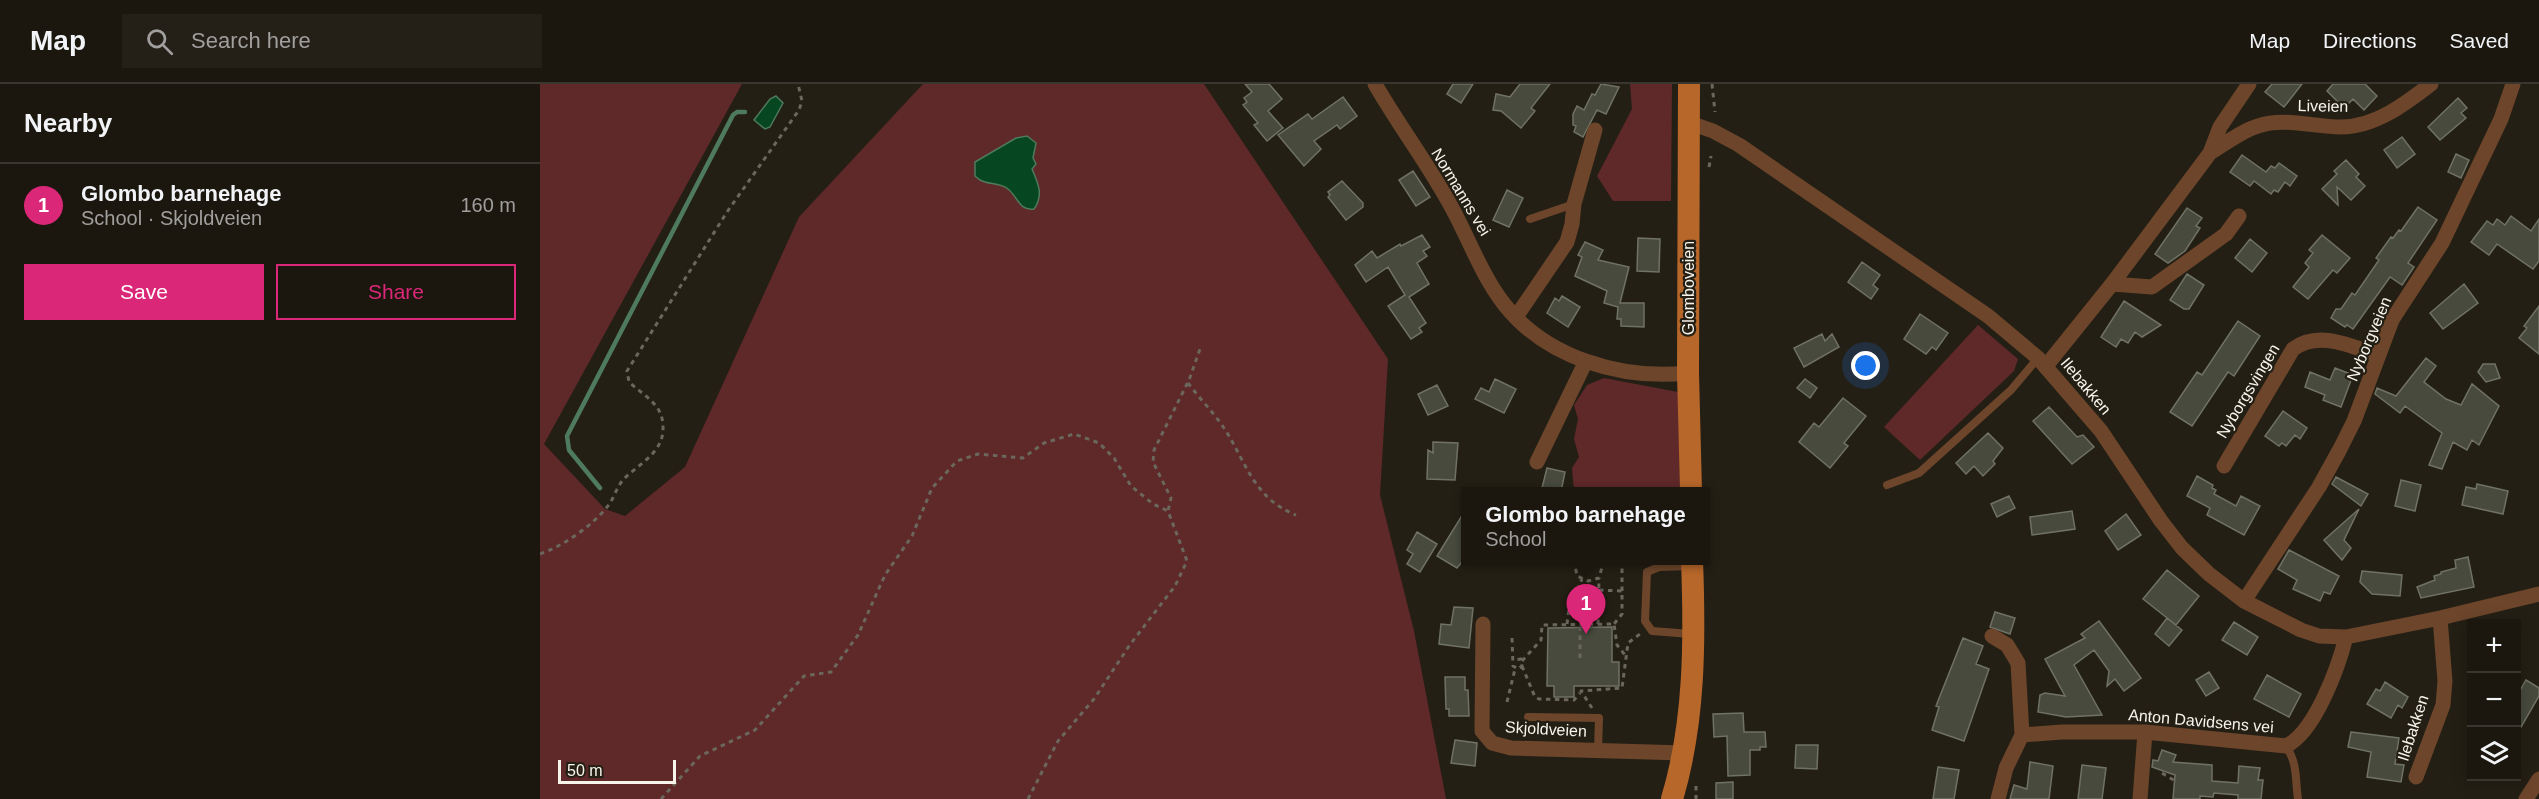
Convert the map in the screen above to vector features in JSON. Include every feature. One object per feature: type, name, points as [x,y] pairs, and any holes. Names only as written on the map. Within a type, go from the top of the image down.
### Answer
[{"type":"main road","name":"Glomboveien","points":[[1689,84],[1688,373],[1691,487]]},
{"type":"main road","points":[[1672,799],[1684,753],[1688,726],[1693,634],[1693,565]]},
{"type":"street","name":"Normanns vei","points":[[1375,84],[1451,205],[1492,285],[1516,317],[1548,344],[1586,361],[1659,376],[1688,373]]},
{"type":"street","name":"Liveien","points":[[2042,362],[2112,284],[2210,153],[2220,128],[2249,84]]},
{"type":"street","name":"Liveien","points":[[2210,153],[2259,125],[2279,123],[2340,127],[2372,121],[2398,108],[2431,84]]},
{"type":"street","name":"Nyborgveien","points":[[2244,601],[2319,487],[2340,449],[2354,421],[2392,320],[2442,243],[2505,110],[2513,84]]},
{"type":"street","name":"Ilebakken","points":[[1689,123],[1713,131],[1739,145],[1988,316],[2042,362],[2101,431],[2161,521],[2182,548],[2209,574],[2244,601],[2301,630],[2319,636],[2346,637],[2440,618],[2539,594]]},
{"type":"street","points":[[1516,317],[1567,242],[1574,204],[1595,130]]},
{"type":"street","points":[[2112,284],[2152,287],[2226,234],[2240,216]]},
{"type":"street","name":"Nyborgsvingen","points":[[2224,465],[2293,349],[2303,342],[2329,340],[2378,355]]},
{"type":"street","points":[[1538,462],[1586,361]]},
{"type":"street","name":"Ilebakken","points":[[2416,777],[2443,705],[2445,681],[2440,618]]},
{"type":"street","name":"Skjoldveien","points":[[1483,624],[1482,731],[1492,743],[1511,748],[1684,753]]},
{"type":"street","points":[[1992,636],[2007,645],[2018,663],[2022,735],[2006,768],[1998,799]]},
{"type":"street","name":"Anton Davidsens vei","points":[[2022,735],[2062,732],[2145,732],[2286,746],[2294,742],[2309,723],[2334,674],[2346,637]]},
{"type":"street","points":[[2140,799],[2145,732]]},
{"type":"street","points":[[2526,799],[2539,779]]},
{"type":"lane","points":[[1530,219],[1574,204]]},
{"type":"lane","points":[[1887,485],[1919,473],[2042,362]]},
{"type":"lane","points":[[1676,565],[1659,567],[1647,572],[1647,627],[1663,634],[1693,634]]},
{"type":"lane","points":[[1528,717],[1599,718],[1598,750]]},
{"type":"lane","points":[[2286,746],[2294,759],[2295,790],[2298,799]]},
{"type":"path","points":[[540,554],[570,540],[606,509],[617,486],[647,460],[659,446],[663,435],[661,414],[656,405],[629,382],[627,371],[727,212],[799,110],[802,101],[798,84]]},
{"type":"path","points":[[1712,84],[1715,112]]},
{"type":"path","points":[[1028,799],[1058,741],[1094,699],[1129,645],[1175,586],[1187,561],[1168,511],[1171,498],[1153,462],[1154,450],[1188,383],[1200,349]]},
{"type":"path","points":[[1188,383],[1225,429],[1266,499],[1279,509],[1296,515]]},
{"type":"path","points":[[661,799],[700,756],[755,730],[804,676],[831,672],[858,635],[885,575],[912,536],[933,488],[957,461],[978,454],[1023,458],[1044,443],[1074,434],[1100,443],[1114,458],[1131,486],[1153,504],[1168,511]]},
{"type":"path","points":[[1574,565],[1574,570],[1582,579]]},
{"type":"path","points":[[1598,624],[1599,578],[1603,565]]},
{"type":"path","points":[[1622,565],[1622,614],[1614,624],[1617,645],[1625,655]]},
{"type":"path","points":[[1582,579],[1599,578]]},
{"type":"path","points":[[1567,624],[1569,608],[1582,579]]},
{"type":"path","points":[[1599,590],[1622,591]]},
{"type":"path","points":[[1580,624],[1580,658]]},
{"type":"path","points":[[1614,624],[1542,625],[1541,640],[1522,661],[1535,697],[1574,700],[1585,689],[1623,688],[1628,643],[1647,627]]},
{"type":"path","points":[[1507,702],[1515,669],[1512,638]]},
{"type":"path","points":[[1514,660],[1522,661]]},
{"type":"path","points":[[1515,669],[1522,666]]},
{"type":"path","points":[[1580,693],[1586,698]]},
{"type":"path","points":[[2162,773],[2175,781]]},
{"type":"shaded area","points":[[540,84],[742,84],[544,444],[605,509],[625,516],[685,467],[799,217],[923,84],[1204,84],[1388,359],[1380,495],[1414,631],[1446,799],[540,799]]},
{"type":"shaded area","points":[[1630,84],[1672,84],[1671,201],[1613,201],[1597,176],[1632,109]]},
{"type":"shaded area","points":[[776,96],[783,103],[770,127],[765,129],[754,120],[770,99]]},
{"type":"shaded area","points":[[1027,136],[1036,143],[1033,158],[1036,164],[1032,169],[1038,184],[1039,199],[1034,209],[1022,206],[1005,187],[983,182],[975,176],[975,162],[1016,138]]},
{"type":"shaded area","points":[[1978,325],[2018,359],[2014,371],[1920,460],[1884,427]]},
{"type":"shaded area","points":[[1604,378],[1678,392],[1680,487],[1574,487],[1572,468],[1579,457],[1574,439],[1578,419],[1574,405],[1587,385]]},
{"type":"building","points":[[1245,84],[1269,84],[1282,99],[1268,111],[1283,128],[1267,141],[1254,125],[1258,123],[1243,105],[1247,102],[1244,98],[1252,92]]},
{"type":"building","points":[[1453,84],[1473,84],[1461,103],[1447,94]]},
{"type":"building","points":[[1520,84],[1550,84],[1531,108],[1535,111],[1521,128],[1501,111],[1493,110],[1496,94],[1510,97]]},
{"type":"building","points":[[1601,84],[1619,87],[1606,114],[1597,110],[1583,137],[1574,132],[1576,126],[1573,125],[1573,114],[1577,106],[1584,110],[1592,94],[1595,95]]},
{"type":"building","points":[[2272,84],[2302,84],[2284,107],[2265,92]]},
{"type":"building","points":[[2333,84],[2365,84],[2377,96],[2364,110],[2353,99],[2344,108],[2327,91]]},
{"type":"building","points":[[1343,97],[1357,116],[1340,129],[1337,125],[1314,141],[1321,149],[1304,166],[1278,135],[1308,114],[1312,119]]},
{"type":"building","points":[[2458,98],[2467,108],[2461,113],[2466,118],[2440,140],[2428,127]]},
{"type":"building","points":[[2402,137],[2415,154],[2397,168],[2384,150]]},
{"type":"building","points":[[2456,154],[2469,160],[2461,178],[2448,172]]},
{"type":"building","points":[[2242,155],[2266,172],[2271,166],[2275,168],[2279,163],[2297,176],[2290,186],[2285,182],[2278,192],[2274,190],[2271,194],[2254,181],[2250,186],[2230,172]]},
{"type":"building","points":[[2346,160],[2359,174],[2356,177],[2365,186],[2351,200],[2337,187],[2338,205],[2322,189],[2337,174],[2334,171]]},
{"type":"building","points":[[1413,171],[1430,197],[1416,206],[1399,180]]},
{"type":"building","points":[[1342,181],[1363,203],[1363,207],[1346,220],[1328,197],[1330,195],[1328,192]]},
{"type":"building","points":[[1507,190],[1523,198],[1509,227],[1493,220]]},
{"type":"building","points":[[2418,207],[2437,220],[2408,263],[2414,267],[2402,285],[2390,277],[2353,329],[2331,318],[2336,309],[2341,309],[2352,293],[2355,295],[2379,260],[2376,258],[2391,237],[2393,238],[2399,230],[2401,231]]},
{"type":"building","points":[[2187,208],[2202,218],[2196,226],[2200,228],[2185,251],[2168,263],[2155,254]]},
{"type":"building","points":[[2511,216],[2531,231],[2539,219],[2539,261],[2533,269],[2497,244],[2489,255],[2471,242],[2487,221],[2493,225],[2497,219],[2505,225]]},
{"type":"building","points":[[1422,235],[1430,247],[1423,251],[1427,256],[1417,263],[1429,284],[1409,297],[1426,323],[1419,328],[1422,332],[1411,339],[1388,306],[1405,295],[1388,267],[1366,282],[1355,265],[1372,251],[1377,258],[1400,244],[1401,246]]},
{"type":"building","points":[[2322,235],[2350,258],[2337,273],[2333,270],[2308,299],[2293,287],[2309,267],[2305,263],[2313,253],[2309,250]]},
{"type":"building","points":[[1638,238],[1660,239],[1659,272],[1637,271]]},
{"type":"building","points":[[2250,239],[2267,253],[2252,272],[2235,258]]},
{"type":"building","points":[[1585,242],[1603,250],[1598,260],[1629,267],[1620,303],[1644,303],[1644,327],[1621,326],[1621,319],[1617,319],[1618,307],[1604,303],[1607,291],[1575,276],[1582,257],[1578,255]]},
{"type":"building","points":[[1862,262],[1880,275],[1873,285],[1878,289],[1871,299],[1848,282]]},
{"type":"building","points":[[2187,274],[2204,285],[2189,309],[2184,309],[2170,300]]},
{"type":"building","points":[[2464,284],[2478,303],[2443,329],[2430,313]]},
{"type":"building","points":[[1562,296],[1580,307],[1568,327],[1547,313],[1555,298],[1559,301]]},
{"type":"building","points":[[2124,301],[2161,325],[2142,337],[2135,332],[2128,343],[2121,339],[2116,347],[2101,337]]},
{"type":"building","points":[[2539,306],[2539,354],[2519,338],[2527,328],[2524,326]]},
{"type":"building","points":[[1920,314],[1948,333],[1936,350],[1932,347],[1926,354],[1904,339]]},
{"type":"building","points":[[2238,321],[2260,336],[2234,376],[2228,372],[2192,426],[2170,412],[2197,372],[2202,375]]},
{"type":"building","points":[[1822,334],[1825,341],[1832,334],[1839,347],[1804,367],[1794,348]]},
{"type":"building","points":[[2426,358],[2436,366],[2424,382],[2446,399],[2461,405],[2472,384],[2499,406],[2479,445],[2472,440],[2467,450],[2453,442],[2442,469],[2429,465],[2442,433],[2405,406],[2400,413],[2375,394],[2377,388],[2396,396]]},
{"type":"building","points":[[2483,364],[2495,364],[2500,378],[2486,382],[2478,372]]},
{"type":"building","points":[[2335,368],[2353,375],[2341,407],[2323,400],[2325,395],[2305,387],[2310,372],[2330,380]]},
{"type":"building","points":[[1495,379],[1516,389],[1504,413],[1475,399],[1481,388],[1489,392]]},
{"type":"building","points":[[1805,379],[1817,388],[1810,398],[1797,388]]},
{"type":"building","points":[[1437,385],[1448,406],[1428,415],[1418,394]]},
{"type":"building","points":[[1843,398],[1866,416],[1844,443],[1848,446],[1830,468],[1799,442],[1814,423],[1819,427]]},
{"type":"building","points":[[2049,407],[2077,437],[2083,435],[2094,447],[2072,464],[2033,421]]},
{"type":"building","points":[[2283,411],[2307,428],[2300,439],[2295,435],[2286,446],[2282,443],[2279,446],[2265,436]]},
{"type":"building","points":[[1988,433],[2003,448],[1993,461],[1995,464],[1983,476],[1974,466],[1966,474],[1956,463]]},
{"type":"building","points":[[1433,442],[1458,443],[1455,480],[1427,479],[1428,450],[1433,453]]},
{"type":"building","points":[[1547,468],[1565,472],[1562,487],[1542,487]]},
{"type":"building","points":[[2197,476],[2213,485],[2212,488],[2216,490],[2214,494],[2236,506],[2241,496],[2260,506],[2244,535],[2207,515],[2210,508],[2187,496]]},
{"type":"building","points":[[2336,477],[2368,494],[2361,506],[2332,484]]},
{"type":"building","points":[[2401,480],[2421,485],[2415,511],[2395,506]]},
{"type":"building","points":[[2477,484],[2508,491],[2503,514],[2462,505],[2466,487],[2476,489]]},
{"type":"building","points":[[2009,496],[2015,508],[1997,517],[1991,504]]},
{"type":"building","points":[[2359,509],[2344,540],[2351,548],[2342,560],[2324,540]]},
{"type":"building","points":[[2072,511],[2075,529],[2032,535],[2030,517]]},
{"type":"building","points":[[2126,514],[2141,535],[2118,550],[2105,531]]},
{"type":"building","points":[[1461,517],[1461,563],[1457,568],[1437,556]]},
{"type":"building","points":[[1417,532],[1437,544],[1420,572],[1407,564],[1413,554],[1407,550]]},
{"type":"building","points":[[2289,550],[2339,576],[2330,594],[2324,592],[2320,601],[2293,589],[2297,580],[2278,569]]},
{"type":"building","points":[[2468,557],[2474,587],[2421,598],[2417,587],[2435,580],[2434,576],[2441,572],[2456,568],[2455,560]]},
{"type":"building","points":[[2167,570],[2199,596],[2176,625],[2143,599]]},
{"type":"building","points":[[2362,571],[2402,575],[2400,596],[2372,594],[2360,582]]},
{"type":"building","points":[[1454,607],[1473,608],[1469,648],[1439,644],[1441,624],[1451,625]]},
{"type":"building","points":[[1995,612],[2015,618],[2010,634],[1990,627]]},
{"type":"building","points":[[2167,618],[2182,630],[2169,646],[2155,634]]},
{"type":"building","points":[[2099,621],[2141,678],[2124,691],[2115,679],[2107,686],[2109,671],[2094,650],[2074,665],[2102,715],[2066,717],[2038,712],[2040,695],[2045,693],[2065,696],[2045,659],[2085,638],[2081,634]]},
{"type":"building","points":[[2234,622],[2258,637],[2247,655],[2222,640]]},
{"type":"building","points":[[1612,627],[1612,662],[1619,662],[1619,686],[1574,686],[1574,697],[1554,697],[1554,686],[1547,686],[1548,628]]},
{"type":"building","points":[[1963,638],[1983,646],[1976,664],[1989,669],[1964,741],[1932,730],[1939,707],[1936,706]]},
{"type":"building","points":[[2209,672],[2219,688],[2206,696],[2196,680]]},
{"type":"building","points":[[2267,675],[2301,694],[2289,717],[2254,699]]},
{"type":"building","points":[[1445,677],[1465,677],[1469,716],[1449,716],[1449,709],[1446,709]]},
{"type":"building","points":[[2526,680],[2539,688],[2539,696],[2521,727],[2521,727],[2521,689]]},
{"type":"building","points":[[2385,682],[2408,697],[2402,708],[2398,705],[2391,718],[2367,704],[2376,689],[2380,691]]},
{"type":"building","points":[[1743,713],[1744,732],[1765,732],[1766,747],[1760,747],[1760,750],[1750,750],[1750,775],[1728,776],[1727,736],[1714,737],[1713,714]]},
{"type":"building","points":[[2351,732],[2399,738],[2395,764],[2404,765],[2401,782],[2367,777],[2371,752],[2348,747]]},
{"type":"building","points":[[1455,740],[1477,743],[1475,766],[1451,763]]},
{"type":"building","points":[[1796,745],[1818,745],[1817,769],[1795,768]]},
{"type":"building","points":[[2162,750],[2176,755],[2173,762],[2212,765],[2212,781],[2238,783],[2239,766],[2260,768],[2258,780],[2263,780],[2261,799],[2238,799],[2238,795],[2214,793],[2213,797],[2200,796],[2200,799],[2173,799],[2175,775],[2152,767],[2153,760],[2158,761]]},
{"type":"building","points":[[2030,762],[2053,766],[2049,799],[2010,799],[2014,785],[2027,789]]},
{"type":"building","points":[[2082,765],[2106,768],[2102,799],[2078,799]]},
{"type":"building","points":[[1938,767],[1959,770],[1954,799],[1933,799]]},
{"type":"building","points":[[1733,782],[1733,799],[1716,799],[1716,783]]},
{"type":"waterway","points":[[600,488],[569,450],[567,436],[733,115],[737,112],[745,112]]},
{"type":"place","name":"Glombo barnehage","points":[[1586,634]]}]
